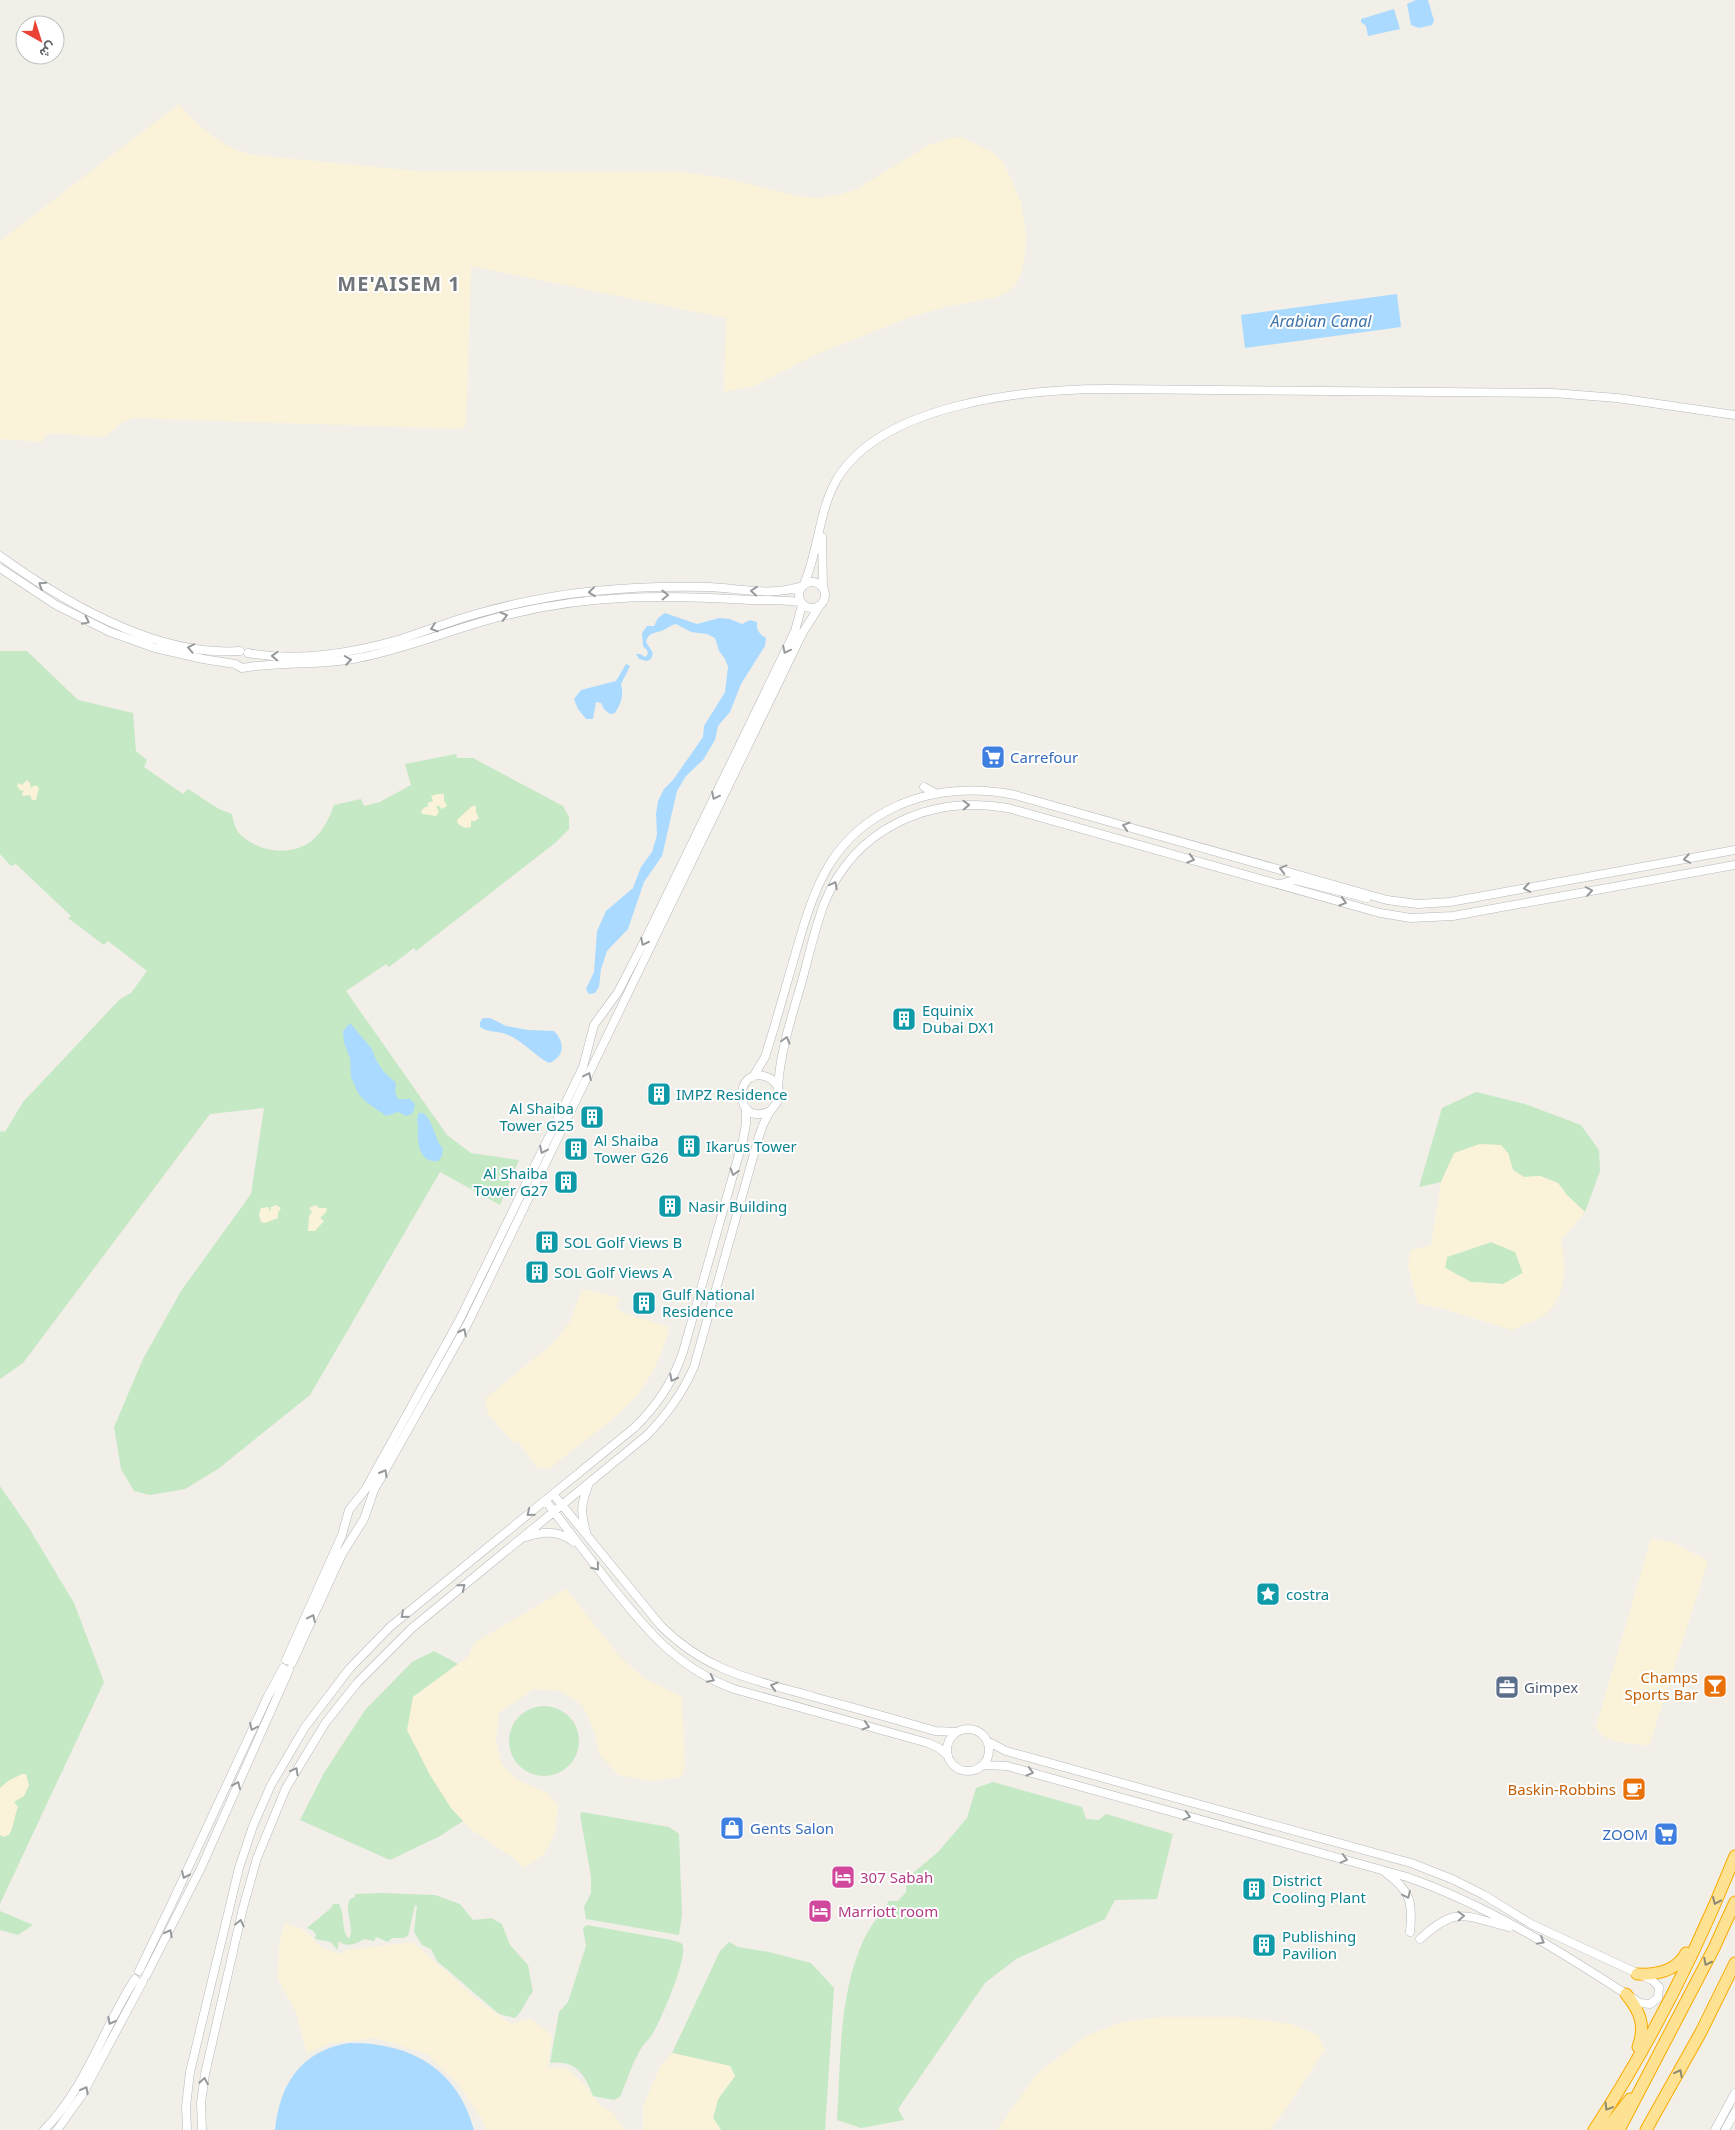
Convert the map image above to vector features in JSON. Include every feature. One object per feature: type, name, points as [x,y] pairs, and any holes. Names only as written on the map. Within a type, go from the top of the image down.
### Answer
[{"type":"highway","points":[[1594,2130],[1661,2014],[1703,1929],[1735,1856]]},
{"type":"highway","points":[[1619,2130],[1714,1948],[1735,1902]]},
{"type":"highway","points":[[1637,1974],[1659,1974],[1675,1966],[1683,1958],[1695,1937],[1703,1929]]},
{"type":"highway","points":[[1646,2130],[1668,2092],[1735,1963]]},
{"type":"highway","points":[[1618,2091],[1640,2041],[1642,2029],[1638,2010],[1626,1994]]},
{"type":"highway","points":[[1606,2130],[1648,2077]]},
{"type":"highway","points":[[1656,2130],[1668,2092]]},
{"type":"street","points":[[57,2130],[82,2095],[145,1979],[201,1868],[342,1535],[349,1510],[362,1494],[426,1383],[464,1312],[583,1067],[596,1022],[618,992],[648,934],[800,618],[801,603],[798,594],[811,565],[830,493],[843,471],[862,450],[882,436],[915,421],[964,406],[1031,392],[1108,389],[1553,392],[1617,398],[1735,415]]},
{"type":"street","points":[[44,2130],[60,2112],[74,2091],[135,1979],[135,1975],[171,1905],[268,1696],[287,1665],[342,1554],[364,1519],[374,1490],[468,1323],[803,632],[825,598],[821,554],[822,519]]},
{"type":"street","points":[[0,556],[80,608],[118,625],[181,645],[217,652],[244,652],[281,656],[348,651],[401,639],[469,616],[515,604],[588,592],[686,587],[770,592],[786,591],[814,582],[823,588]]},
{"type":"street","points":[[0,568],[56,605],[110,632],[172,652],[235,664],[242,668],[357,659],[401,648],[494,618],[585,601],[661,595],[784,600],[801,603],[810,609],[819,607]]},
{"type":"street","points":[[784,600],[792,606],[800,618]]},
{"type":"street","points":[[235,664],[235,655],[244,652]]},
{"type":"street","points":[[244,652],[251,658],[247,667]]},
{"type":"street","points":[[924,787],[935,793]]},
{"type":"street","points":[[187,2130],[187,2089],[190,2054],[202,2002],[235,1882],[253,1826],[272,1785],[328,1688],[401,1618],[634,1428],[648,1414],[668,1388],[743,1140],[746,1108],[741,1099],[742,1088],[753,1077],[765,1057],[806,913],[826,868],[845,844],[868,823],[906,802],[935,793],[965,790],[1002,792],[1153,830],[1387,900]]},
{"type":"street","points":[[202,2130],[201,2103],[205,2074],[250,1883],[275,1811],[298,1765],[331,1715],[375,1663],[412,1628],[646,1436],[669,1411],[687,1382],[707,1339],[756,1143],[770,1111],[779,1098],[778,1088],[782,1056],[820,916],[830,890],[845,867],[864,847],[885,830],[910,817],[936,808],[963,804],[1008,808],[1390,915],[1432,918],[1735,865]]},
{"type":"street","points":[[1280,884],[1295,880],[1374,900],[1418,904],[1450,902],[1735,850]]},
{"type":"street","points":[[753,1077],[766,1076],[774,1081],[778,1088]]},
{"type":"street","points":[[746,1108],[758,1114],[770,1111]]},
{"type":"street","points":[[588,1536],[581,1508],[589,1483]]},
{"type":"street","points":[[545,1500],[652,1636],[676,1658],[700,1674],[734,1689],[939,1748],[948,1756],[953,1765],[963,1771],[975,1770],[983,1765],[1007,1766],[1380,1869],[1442,1890],[1519,1929],[1647,2005],[1654,2003],[1658,1998],[1660,1991],[1657,1984],[1531,1924],[1484,1895],[1422,1867],[1006,1751],[987,1741],[980,1733],[971,1729],[957,1732],[935,1731],[731,1669],[693,1653],[671,1636],[553,1494]]},
{"type":"street","points":[[522,1538],[540,1532],[554,1532],[567,1538],[582,1549]]},
{"type":"street","points":[[363,1641],[370,1647]]},
{"type":"street","points":[[948,1756],[948,1742],[957,1732]]},
{"type":"street","points":[[983,1765],[989,1751],[987,1741]]},
{"type":"street","points":[[1380,1869],[1399,1883],[1408,1896],[1412,1910],[1410,1932]]},
{"type":"street","points":[[1420,1939],[1443,1920],[1464,1915],[1519,1929]]},
{"type":"street","points":[[138,1971],[144,1972],[145,1979]]},
{"type":"street","points":[[135,1979],[138,1982],[145,1979]]},
{"type":"street","points":[[1715,2130],[1735,2094]]},
{"type":"street","points":[[1725,2130],[1735,2112]]},
{"type":"green space","points":[[0,651],[27,651],[78,700],[133,713],[136,751],[147,760],[144,767],[183,794],[188,789],[219,809],[232,814],[238,832],[255,845],[265,848],[286,850],[306,844],[315,838],[321,830],[334,805],[361,799],[364,806],[380,802],[411,785],[405,764],[456,754],[457,758],[473,758],[563,806],[569,817],[569,829],[555,843],[416,951],[414,948],[389,967],[386,964],[346,991],[447,1135],[471,1153],[519,1160],[500,1205],[440,1172],[310,1395],[218,1469],[185,1489],[150,1495],[134,1491],[121,1469],[114,1427],[143,1359],[181,1291],[251,1194],[264,1108],[210,1114],[23,1363],[0,1379],[0,1133],[1,1131],[5,1132],[23,1102],[120,999],[131,993],[147,971],[108,941],[104,945],[68,918],[71,916],[16,864],[11,866],[0,854]]},
{"type":"green space","points":[[1476,1092],[1525,1104],[1581,1125],[1599,1150],[1600,1171],[1585,1212],[1566,1195],[1558,1183],[1540,1176],[1524,1177],[1513,1170],[1508,1153],[1455,1153],[1441,1182],[1419,1187],[1442,1108]]},
{"type":"green space","points":[[1491,1242],[1516,1252],[1523,1273],[1503,1284],[1471,1282],[1445,1268],[1447,1257]]},
{"type":"green space","points":[[0,1486],[29,1528],[74,1603],[104,1682],[0,1904]]},
{"type":"green space","points":[[434,1651],[458,1664],[413,1697],[451,1808],[463,1821],[440,1836],[390,1860],[300,1820],[324,1773],[365,1710],[412,1662]]},
{"type":"green space","points":[[544,1706],[563,1712],[573,1722],[579,1741],[573,1760],[563,1770],[544,1776],[525,1770],[515,1760],[509,1741],[515,1722],[525,1712]]},
{"type":"green space","points":[[993,1782],[1082,1807],[1086,1819],[1099,1820],[1106,1814],[1173,1834],[1157,1899],[1115,1900],[1105,1919],[1016,1959],[985,1983],[898,2109],[904,2120],[861,2128],[837,2120],[840,2051],[845,2005],[849,1983],[864,1939],[872,1924],[889,1901],[898,1901],[906,1892],[906,1879],[938,1852],[967,1818],[976,1788]]},
{"type":"green space","points":[[582,1812],[669,1827],[679,1834],[682,1915],[679,1935],[586,1919],[584,1907],[591,1893],[591,1876],[580,1815]]},
{"type":"green space","points":[[355,1894],[435,1895],[460,1904],[473,1920],[491,1918],[502,1924],[510,1945],[528,1965],[533,1992],[518,2015],[515,2018],[499,2014],[437,1961],[431,1949],[422,1945],[414,1932],[417,1906],[415,1905],[408,1936],[392,1938],[388,1942],[376,1937],[374,1941],[364,1939],[352,1944],[345,1944],[339,1941],[337,1950],[331,1942],[315,1939],[316,1934],[307,1928],[331,1908],[333,1904],[339,1904],[344,1930],[348,1938],[351,1932],[348,1908],[350,1899],[355,1897]]},
{"type":"green space","points":[[0,1911],[33,1925],[18,1935],[0,1930]]},
{"type":"green space","points":[[587,1925],[671,1940],[682,1944],[683,1950],[678,1974],[661,2018],[652,2035],[638,2054],[620,2097],[614,2100],[593,2096],[583,2075],[573,2066],[559,2062],[550,2063],[559,2012],[568,2002],[586,1946],[583,1928]]},
{"type":"green space","points":[[729,1942],[738,1947],[769,1952],[811,1963],[834,1988],[825,2130],[721,2130],[713,2118],[718,2099],[735,2076],[730,2066],[672,2053],[720,1951]]},
{"type":"sand","points":[[179,104],[212,136],[231,147],[253,155],[416,171],[682,172],[730,179],[797,196],[818,198],[857,189],[929,145],[950,138],[961,137],[992,152],[1003,162],[1021,202],[1026,234],[1025,255],[1021,274],[1016,284],[1009,291],[997,297],[950,306],[913,316],[817,354],[754,386],[724,392],[726,318],[471,266],[466,425],[461,429],[133,418],[121,423],[104,437],[52,433],[46,435],[42,442],[0,439],[0,241]]},
{"type":"sand","points":[[27,780],[31,788],[35,785],[39,788],[36,800],[32,800],[30,795],[23,796],[22,793],[24,791],[20,790],[17,786],[18,783],[22,785]]},
{"type":"sand","points":[[444,794],[447,806],[442,809],[436,806],[439,812],[436,816],[422,814],[421,811],[428,807],[428,803],[433,801],[431,796]]},
{"type":"sand","points":[[472,806],[476,806],[479,818],[471,821],[471,827],[465,828],[458,824],[457,820]]},
{"type":"sand","points":[[1480,1144],[1501,1145],[1508,1153],[1513,1170],[1524,1177],[1540,1176],[1558,1183],[1567,1195],[1585,1212],[1561,1240],[1564,1260],[1563,1280],[1561,1290],[1552,1308],[1544,1315],[1512,1330],[1441,1308],[1418,1304],[1408,1265],[1411,1250],[1431,1245],[1441,1182],[1454,1153]],"holes":[[[1491,1242],[1515,1252],[1523,1273],[1503,1284],[1471,1282],[1445,1268],[1447,1257]]]},
{"type":"sand","points":[[276,1205],[281,1208],[278,1218],[265,1223],[261,1222],[259,1214],[261,1208],[268,1207],[270,1212],[271,1207]]},
{"type":"sand","points":[[316,1205],[319,1208],[327,1208],[320,1218],[324,1221],[315,1231],[308,1231],[309,1216],[312,1212],[309,1208]]},
{"type":"sand","points":[[582,1289],[620,1298],[616,1308],[626,1314],[669,1327],[665,1343],[659,1359],[643,1387],[624,1408],[549,1469],[537,1467],[518,1442],[513,1442],[488,1414],[485,1399],[552,1344],[570,1322]]},
{"type":"sand","points":[[1651,1539],[1672,1542],[1708,1561],[1649,1746],[1611,1740],[1599,1733],[1596,1727]]},
{"type":"sand","points":[[566,1589],[620,1657],[644,1678],[682,1697],[685,1767],[681,1777],[651,1781],[618,1775],[598,1752],[596,1735],[582,1705],[560,1691],[534,1689],[499,1713],[496,1740],[501,1763],[518,1780],[548,1793],[558,1806],[555,1833],[544,1854],[524,1868],[512,1857],[472,1830],[451,1808],[430,1775],[407,1730],[413,1697],[469,1656],[474,1643]]},
{"type":"sand","points":[[26,1774],[29,1785],[24,1796],[14,1802],[18,1807],[13,1825],[9,1835],[4,1837],[0,1835],[0,1788],[8,1781]]},
{"type":"sand","points":[[285,1923],[304,1930],[322,1948],[342,1954],[346,1950],[413,1942],[478,2000],[511,2024],[530,2019],[552,2035],[548,2068],[566,2068],[585,2085],[600,2106],[612,2112],[625,2130],[486,2130],[483,2121],[459,2085],[427,2054],[375,2038],[332,2043],[307,2053],[296,2012],[278,1979],[279,1945]]},
{"type":"sand","points":[[1162,2017],[1238,2017],[1291,2024],[1318,2035],[1325,2049],[1270,2130],[997,2130],[1036,2075],[1086,2036],[1122,2022]]},
{"type":"sand","points":[[672,2053],[730,2066],[735,2076],[718,2099],[713,2118],[721,2130],[643,2130],[643,2106],[661,2065]]},
{"type":"water","points":[[1416,0],[1428,0],[1434,21],[1432,25],[1419,28],[1411,25],[1407,4]]},
{"type":"water","points":[[1394,9],[1400,29],[1368,36],[1366,26],[1361,22],[1361,19]]},
{"type":"water","name":"Arabian Canal","points":[[1397,294],[1401,327],[1245,348],[1241,315]]},
{"type":"water","points":[[665,613],[697,624],[719,618],[730,619],[742,624],[750,620],[757,622],[759,632],[766,638],[765,646],[741,684],[730,712],[718,726],[715,740],[703,760],[686,776],[677,791],[662,856],[644,882],[628,929],[607,951],[601,969],[599,987],[595,993],[589,994],[586,989],[594,972],[597,931],[606,911],[633,888],[641,867],[652,852],[657,835],[656,814],[658,801],[664,789],[673,780],[703,737],[704,726],[725,692],[728,667],[719,651],[715,638],[707,634],[691,632],[676,624],[650,635],[646,642],[653,653],[651,659],[647,661],[639,659],[636,654],[645,657],[648,654],[643,646],[642,633],[647,626],[654,626],[658,618]]},
{"type":"water","points":[[626,664],[630,666],[621,684],[621,699],[615,713],[610,714],[601,703],[596,702],[593,719],[586,719],[578,709],[574,699],[581,690],[616,681]]},
{"type":"water","points":[[483,1018],[490,1018],[506,1026],[528,1030],[554,1031],[560,1040],[561,1053],[549,1063],[516,1039],[480,1027],[480,1022]]},
{"type":"water","points":[[350,1023],[372,1049],[376,1060],[384,1072],[396,1083],[395,1092],[398,1099],[410,1099],[415,1104],[413,1113],[406,1116],[398,1112],[386,1116],[365,1101],[358,1093],[351,1077],[350,1058],[344,1043],[343,1031]]},
{"type":"water","points":[[419,1113],[423,1113],[429,1120],[443,1149],[442,1156],[438,1161],[427,1159],[419,1145],[417,1119]]},
{"type":"water","points":[[349,2043],[371,2044],[392,2048],[411,2054],[428,2063],[444,2075],[456,2091],[467,2109],[474,2130],[275,2130],[282,2098],[296,2072],[318,2053]]},
{"type":"place","name":"Carrefour","points":[[993,757]]},
{"type":"place","name":"Equinix Dubai DX1","points":[[904,1019]]},
{"type":"place","name":"IMPZ Residence","points":[[659,1094]]},
{"type":"place","name":"Al Shaiba Tower G25","points":[[592,1117]]},
{"type":"place","name":"Ikarus Tower","points":[[689,1146]]},
{"type":"place","name":"Al Shaiba Tower G26","points":[[576,1149]]},
{"type":"place","name":"Al Shaiba Tower G27","points":[[566,1182]]},
{"type":"place","name":"Nasir Building","points":[[670,1206]]},
{"type":"place","name":"SOL Golf Views B","points":[[547,1242]]},
{"type":"place","name":"SOL Golf Views A","points":[[537,1272]]},
{"type":"place","name":"Gulf National Residence","points":[[644,1303]]},
{"type":"place","name":"costra","points":[[1268,1594]]},
{"type":"place","name":"Champs Sports Bar","points":[[1715,1686]]},
{"type":"place","name":"Gimpex","points":[[1507,1687]]},
{"type":"place","name":"Baskin-Robbins","points":[[1634,1789]]},
{"type":"place","name":"Gents Salon","points":[[732,1828]]},
{"type":"place","name":"ZOOM","points":[[1666,1834]]},
{"type":"place","name":"307 Sabah","points":[[843,1877]]},
{"type":"place","name":"District Cooling Plant","points":[[1254,1889]]},
{"type":"place","name":"Marriott room","points":[[820,1911]]},
{"type":"place","name":"Publishing Pavilion","points":[[1264,1945]]},
{"type":"district","name":"ME'AISEM 1","points":[[399,283]]}]
